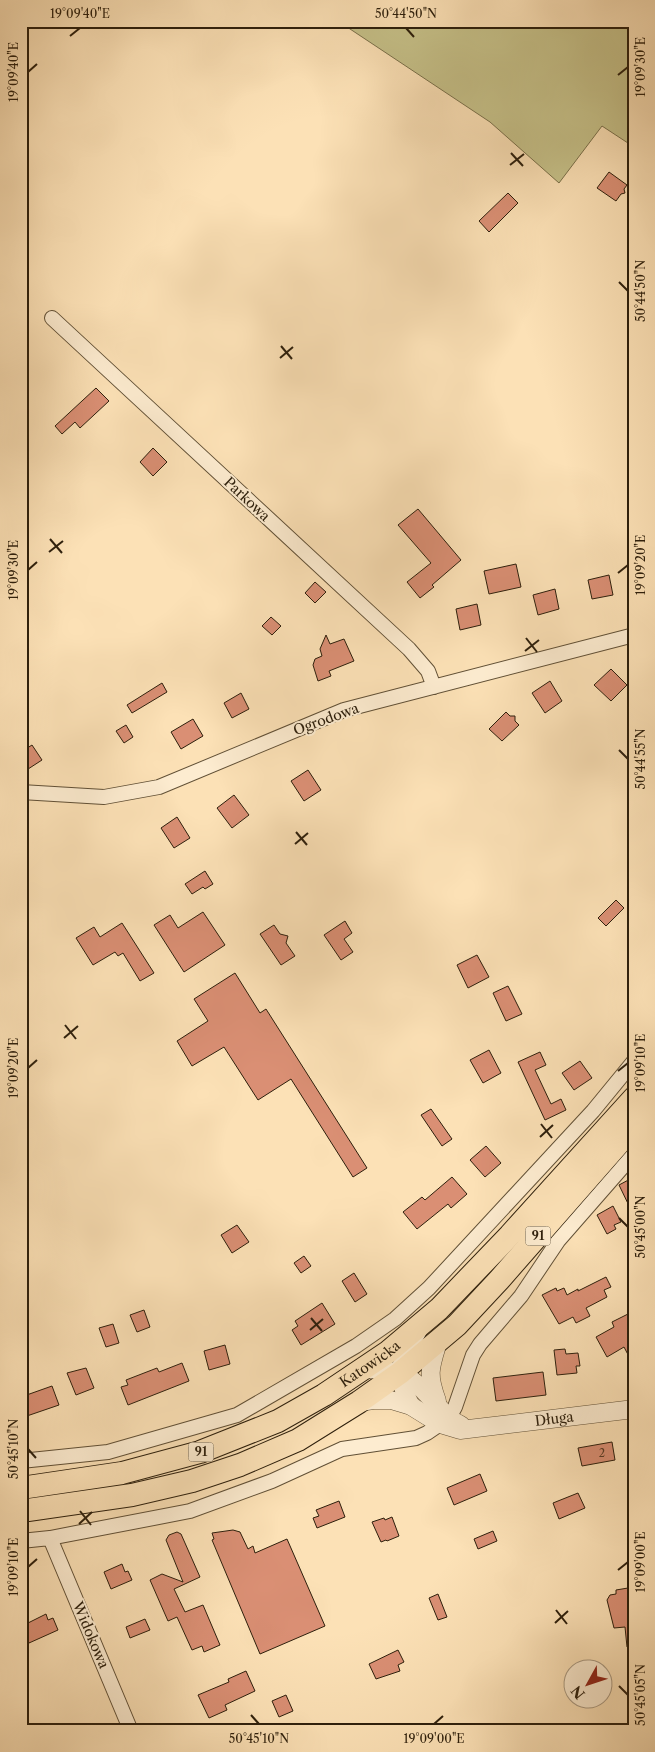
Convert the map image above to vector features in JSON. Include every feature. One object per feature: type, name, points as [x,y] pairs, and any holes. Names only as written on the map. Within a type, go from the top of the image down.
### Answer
[{"type":"main road","name":"Katowicka","points":[[21,1488],[122,1472],[200,1452],[278,1421],[324,1396],[364,1369],[421,1325],[452,1297],[634,1098]]},
{"type":"main road","name":"Katowicka","points":[[21,1510],[132,1495],[192,1481],[240,1465],[298,1440],[359,1402],[400,1373],[457,1325],[634,1126]]},
{"type":"street","name":"Parkowa","points":[[52,318],[409,649],[428,670],[434,687]]},
{"type":"street","name":"Ogrodowa","points":[[21,792],[104,797],[159,787],[344,710],[634,635]]},
{"type":"street","points":[[21,1461],[108,1452],[237,1415],[356,1346],[395,1319],[429,1288],[593,1111],[634,1061]]},
{"type":"street","points":[[21,1542],[190,1511],[272,1481],[342,1449],[416,1438],[426,1433],[455,1407],[473,1355],[480,1344],[521,1296],[558,1241],[634,1154]]},
{"type":"street","points":[[411,1406],[402,1388],[400,1373],[403,1358],[421,1325]]},
{"type":"street","points":[[438,1342],[431,1365],[430,1377],[443,1417]]},
{"type":"street","points":[[364,1369],[390,1370],[416,1382],[443,1417]]},
{"type":"street","name":"Długa","points":[[359,1402],[391,1400],[443,1417],[460,1430],[476,1430],[634,1409]]},
{"type":"street","name":"Widokowa","points":[[50,1538],[132,1731]]},
{"type":"shaded area","points":[[338,21],[634,21],[634,147],[602,126],[559,183],[490,122]]},
{"type":"building","points":[[609,172],[627,185],[624,189],[625,193],[621,194],[616,201],[597,188]]},
{"type":"building","points":[[508,193],[518,203],[489,232],[479,221]]},
{"type":"building","points":[[96,388],[109,401],[80,428],[75,422],[62,434],[55,426]]},
{"type":"building","points":[[153,448],[167,462],[153,476],[140,462]]},
{"type":"building","points":[[418,509],[461,560],[420,598],[407,582],[431,563],[398,525]]},
{"type":"building","points":[[516,564],[521,587],[489,594],[484,571]]},
{"type":"building","points":[[609,575],[613,595],[592,599],[588,580]]},
{"type":"building","points":[[315,582],[326,592],[315,603],[305,593]]},
{"type":"building","points":[[555,589],[559,609],[538,615],[533,595]]},
{"type":"building","points":[[477,604],[481,625],[460,630],[456,609]]},
{"type":"building","points":[[271,617],[281,626],[272,635],[262,626]]},
{"type":"building","points":[[326,635],[330,644],[344,639],[354,661],[329,671],[331,676],[318,681],[313,665],[315,659],[322,656],[320,649]]},
{"type":"building","points":[[611,669],[627,685],[611,701],[594,685]]},
{"type":"building","points":[[550,681],[562,701],[545,713],[532,693]]},
{"type":"building","points":[[162,683],[167,692],[132,713],[127,705]]},
{"type":"building","points":[[241,693],[249,709],[232,718],[224,703]]},
{"type":"building","points":[[506,712],[510,716],[515,716],[515,721],[519,725],[502,741],[489,729]]},
{"type":"building","points":[[193,719],[203,736],[181,749],[171,732]]},
{"type":"building","points":[[126,725],[133,737],[124,743],[116,731]]},
{"type":"building","points":[[32,745],[42,760],[25,771],[21,766],[21,752]]},
{"type":"building","points":[[308,770],[321,790],[304,801],[291,781]]},
{"type":"building","points":[[234,795],[249,815],[232,828],[217,808]]},
{"type":"building","points":[[177,817],[190,838],[174,848],[161,828]]},
{"type":"building","points":[[205,871],[213,884],[205,889],[203,887],[192,894],[185,884]]},
{"type":"building","points":[[616,900],[624,908],[606,926],[598,918]]},
{"type":"building","points":[[203,912],[225,945],[184,972],[154,925],[170,915],[178,928]]},
{"type":"building","points":[[345,921],[352,933],[344,939],[353,952],[341,960],[324,935]]},
{"type":"building","points":[[122,923],[154,973],[140,981],[123,953],[118,956],[115,952],[93,965],[76,938],[94,927],[100,937]]},
{"type":"building","points":[[274,925],[280,934],[288,936],[286,943],[295,956],[281,965],[260,934]]},
{"type":"building","points":[[477,955],[489,977],[468,988],[457,965]]},
{"type":"building","points":[[235,973],[260,1013],[266,1009],[367,1168],[353,1177],[291,1079],[258,1100],[224,1047],[192,1066],[177,1041],[208,1021],[194,999]]},
{"type":"building","points":[[508,986],[522,1014],[506,1021],[493,993]]},
{"type":"building","points":[[489,1050],[501,1073],[483,1083],[470,1060]]},
{"type":"building","points":[[540,1052],[546,1065],[535,1070],[551,1104],[561,1099],[566,1110],[545,1120],[518,1062]]},
{"type":"building","points":[[580,1061],[592,1078],[574,1090],[562,1073]]},
{"type":"building","points":[[431,1109],[452,1139],[442,1146],[421,1115]]},
{"type":"building","points":[[486,1146],[501,1163],[485,1177],[470,1160]]},
{"type":"building","points":[[452,1177],[467,1194],[451,1208],[448,1204],[417,1229],[403,1212],[422,1197],[425,1200]]},
{"type":"building","points":[[634,1177],[634,1216],[619,1185]]},
{"type":"building","points":[[613,1206],[621,1222],[614,1225],[616,1229],[607,1234],[597,1215]]},
{"type":"building","points":[[237,1225],[249,1242],[232,1253],[221,1235]]},
{"type":"building","points":[[304,1256],[311,1266],[301,1273],[294,1263]]},
{"type":"building","points":[[354,1273],[367,1294],[355,1302],[342,1281]]},
{"type":"building","points":[[606,1277],[611,1287],[604,1290],[607,1297],[586,1308],[590,1316],[576,1323],[573,1317],[559,1324],[542,1295],[556,1288],[557,1291],[564,1288],[567,1295]]},
{"type":"building","points":[[322,1303],[335,1324],[301,1345],[292,1330],[298,1326],[295,1321]]},
{"type":"building","points":[[144,1310],[150,1327],[137,1332],[130,1315]]},
{"type":"building","points":[[634,1311],[634,1366],[624,1347],[607,1357],[596,1337],[614,1327],[612,1322]]},
{"type":"building","points":[[113,1324],[119,1343],[106,1347],[99,1328]]},
{"type":"building","points":[[225,1345],[230,1364],[209,1370],[204,1351]]},
{"type":"building","points":[[565,1349],[566,1354],[578,1353],[580,1366],[576,1366],[577,1373],[557,1375],[554,1350]]},
{"type":"building","points":[[182,1363],[189,1381],[128,1405],[121,1387],[128,1385],[126,1380],[157,1368],[159,1372]]},
{"type":"building","points":[[86,1368],[94,1388],[76,1395],[67,1373]]},
{"type":"building","points":[[543,1372],[546,1395],[496,1401],[493,1378]]},
{"type":"building","points":[[52,1386],[59,1405],[21,1418],[21,1397]]},
{"type":"building","points":[[612,1442],[615,1460],[582,1466],[578,1448]]},
{"type":"building","points":[[480,1474],[487,1491],[454,1505],[447,1488]]},
{"type":"building","points":[[578,1493],[585,1508],[559,1519],[553,1503]]},
{"type":"building","points":[[339,1501],[345,1517],[317,1528],[313,1518],[319,1516],[316,1510]]},
{"type":"building","points":[[392,1517],[399,1536],[381,1542],[372,1522]]},
{"type":"building","points":[[233,1530],[240,1532],[248,1549],[253,1546],[255,1553],[287,1539],[325,1626],[260,1654],[212,1540],[214,1539],[212,1533]]},
{"type":"building","points":[[493,1531],[497,1541],[478,1549],[474,1539]]},
{"type":"building","points":[[177,1532],[181,1534],[200,1577],[174,1589],[185,1612],[203,1605],[220,1645],[204,1652],[202,1646],[192,1650],[177,1617],[168,1621],[150,1580],[162,1574],[183,1582],[166,1540],[169,1535]]},
{"type":"building","points":[[122,1564],[125,1572],[128,1571],[132,1580],[111,1589],[104,1572]]},
{"type":"building","points":[[634,1587],[634,1646],[627,1647],[625,1627],[614,1628],[607,1600],[610,1595],[616,1594],[616,1590]]},
{"type":"building","points":[[438,1594],[447,1617],[438,1620],[429,1598]]},
{"type":"building","points":[[46,1614],[48,1620],[53,1618],[58,1630],[29,1643],[22,1626]]},
{"type":"building","points":[[145,1619],[150,1630],[130,1638],[126,1627]]},
{"type":"building","points":[[398,1650],[404,1662],[398,1665],[400,1671],[376,1679],[369,1664]]},
{"type":"building","points":[[246,1671],[255,1691],[225,1705],[227,1710],[209,1718],[198,1695],[229,1682],[228,1679]]},
{"type":"building","points":[[286,1695],[293,1711],[279,1717],[272,1701]]}]
